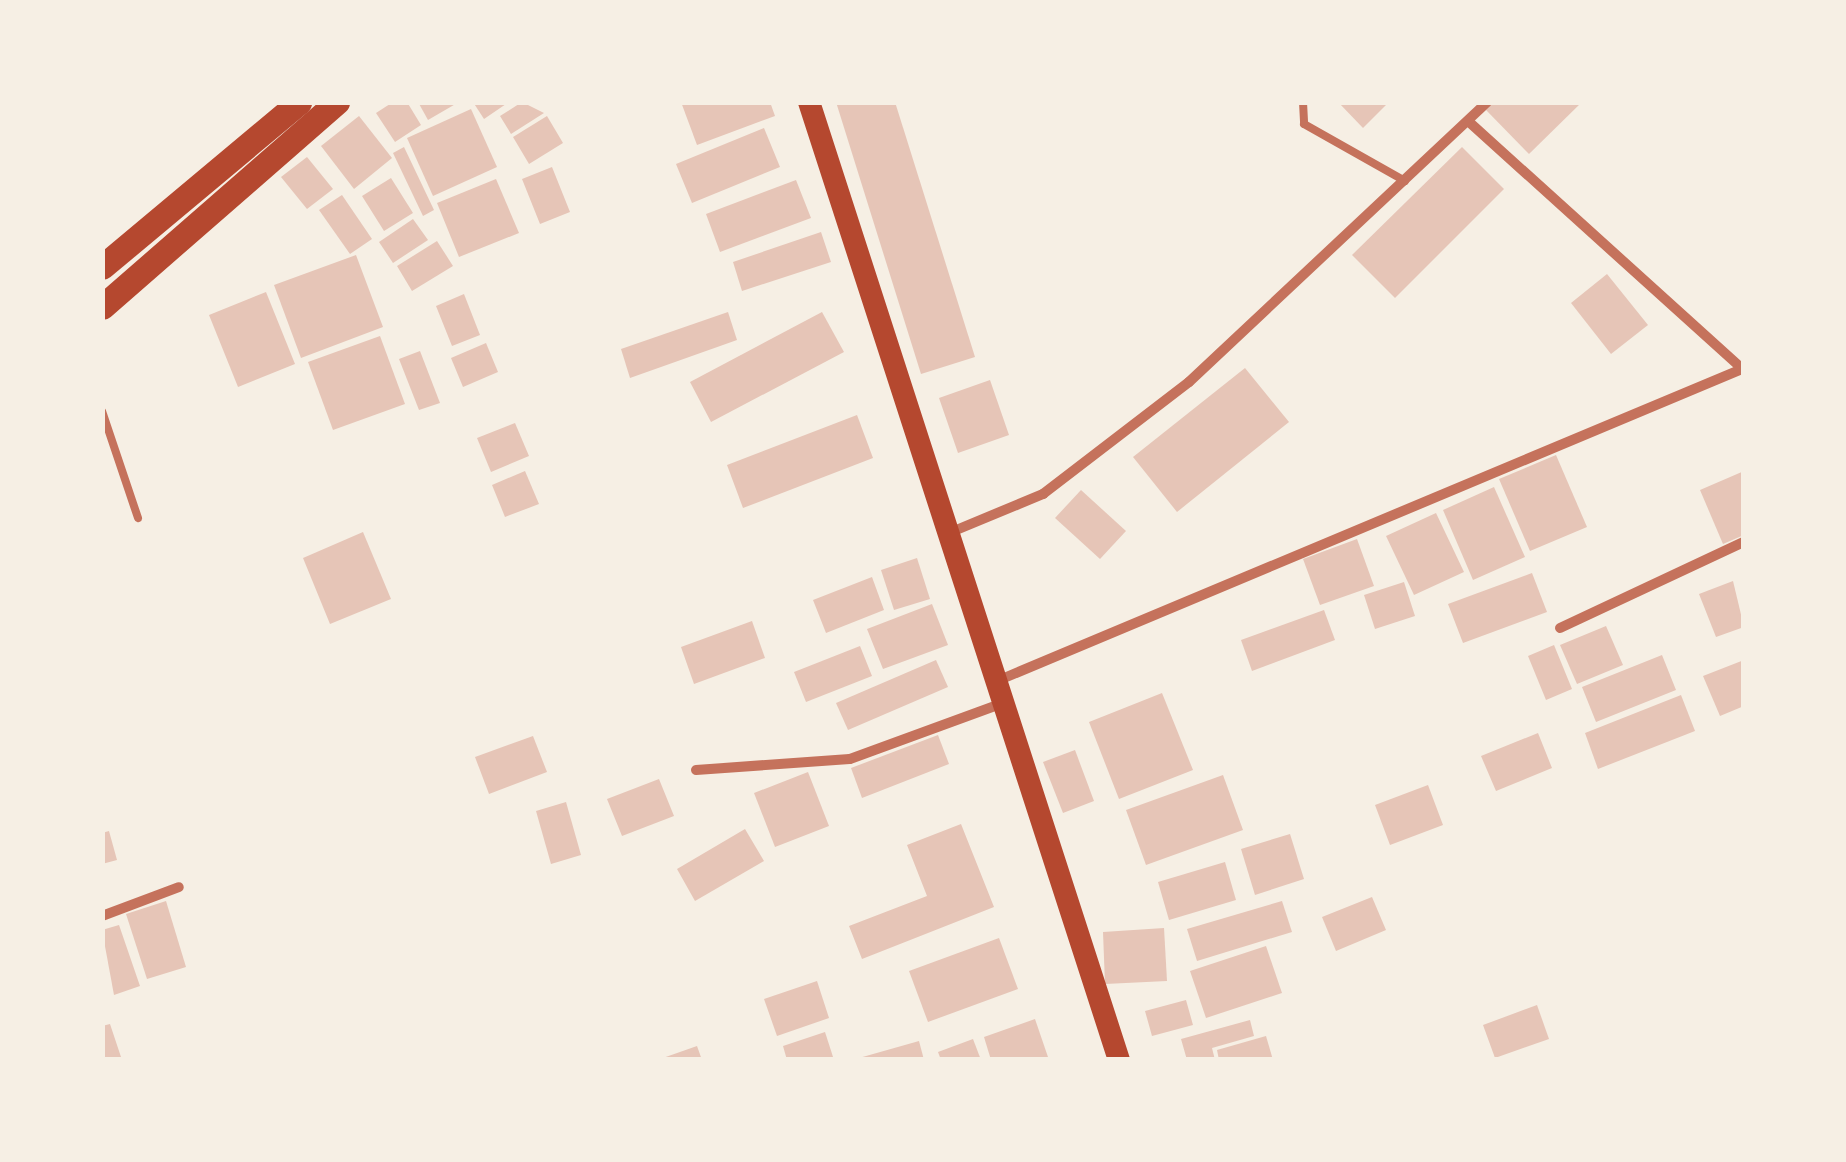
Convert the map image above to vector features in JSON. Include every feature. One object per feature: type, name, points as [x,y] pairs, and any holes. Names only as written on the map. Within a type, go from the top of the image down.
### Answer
[{"type":"highway","points":[[102,267],[299,102]]},
{"type":"highway","points":[[102,307],[337,102]]},
{"type":"main road","points":[[810,102],[1119,1060]]},
{"type":"street","points":[[949,533],[1069,477],[1241,337],[1486,102]]},
{"type":"street","points":[[696,770],[850,759],[1743,369],[1468,121]]},
{"type":"street","points":[[1560,628],[1744,542]]},
{"type":"street","points":[[102,916],[179,887]]},
{"type":"lane","points":[[1302,102],[1304,124],[1405,181]]},
{"type":"lane","points":[[102,411],[138,518]]},
{"type":"building","points":[[393,102],[407,102],[421,125],[395,142],[376,113]]},
{"type":"building","points":[[418,102],[459,102],[428,120]]},
{"type":"building","points":[[473,102],[509,102],[484,119]]},
{"type":"building","points":[[522,102],[544,113],[511,134],[500,116]]},
{"type":"building","points":[[681,102],[770,102],[775,116],[697,145]]},
{"type":"building","points":[[836,102],[895,102],[975,357],[921,374]]},
{"type":"building","points":[[1338,102],[1389,102],[1363,128]]},
{"type":"building","points":[[1494,102],[1582,102],[1529,154],[1486,110]]},
{"type":"building","points":[[471,109],[497,167],[433,196],[407,138]]},
{"type":"building","points":[[359,116],[392,158],[354,189],[321,146]]},
{"type":"building","points":[[547,116],[563,143],[529,164],[513,137]]},
{"type":"building","points":[[764,128],[780,167],[692,203],[676,164]]},
{"type":"building","points":[[404,147],[434,210],[423,216],[393,153]]},
{"type":"building","points":[[1462,147],[1504,189],[1395,298],[1352,255]]},
{"type":"building","points":[[307,157],[333,189],[307,209],[281,177]]},
{"type":"building","points":[[552,167],[570,212],[540,224],[522,179]]},
{"type":"building","points":[[391,178],[413,213],[384,231],[362,196]]},
{"type":"building","points":[[496,179],[519,233],[459,257],[437,203]]},
{"type":"building","points":[[796,180],[811,218],[720,252],[706,214]]},
{"type":"building","points":[[342,195],[372,239],[350,254],[319,210]]},
{"type":"building","points":[[413,219],[428,240],[393,263],[379,242]]},
{"type":"building","points":[[821,232],[831,262],[742,291],[733,262]]},
{"type":"building","points":[[437,241],[453,266],[412,291],[397,266]]},
{"type":"building","points":[[356,255],[383,327],[301,358],[274,285]]},
{"type":"building","points":[[1607,274],[1648,325],[1611,354],[1571,303]]},
{"type":"building","points":[[266,292],[295,364],[238,387],[209,315]]},
{"type":"building","points":[[464,294],[480,335],[452,346],[436,306]]},
{"type":"building","points":[[728,312],[737,340],[630,378],[621,349]]},
{"type":"building","points":[[822,312],[844,352],[711,422],[690,382]]},
{"type":"building","points":[[380,336],[405,404],[333,430],[308,362]]},
{"type":"building","points":[[486,343],[498,372],[463,387],[451,358]]},
{"type":"building","points":[[420,351],[440,403],[419,410],[399,359]]},
{"type":"building","points":[[1245,368],[1289,422],[1177,512],[1133,457]]},
{"type":"building","points":[[990,380],[1009,435],[958,453],[939,398]]},
{"type":"building","points":[[857,415],[873,458],[743,508],[727,465]]},
{"type":"building","points":[[515,423],[529,456],[491,472],[477,438]]},
{"type":"building","points":[[1556,455],[1587,527],[1530,551],[1499,479]]},
{"type":"building","points":[[525,471],[539,504],[505,517],[492,485]]},
{"type":"building","points":[[1744,471],[1744,535],[1723,544],[1700,490]]},
{"type":"building","points":[[1494,487],[1525,557],[1473,580],[1443,510]]},
{"type":"building","points":[[1081,490],[1126,531],[1100,559],[1055,518]]},
{"type":"building","points":[[1436,513],[1464,572],[1414,595],[1386,536]]},
{"type":"building","points":[[363,532],[391,599],[330,624],[303,558]]},
{"type":"building","points":[[1357,539],[1374,586],[1320,605],[1303,559]]},
{"type":"building","points":[[917,558],[930,599],[894,610],[881,570]]},
{"type":"building","points":[[1532,573],[1547,612],[1463,643],[1448,604]]},
{"type":"building","points":[[872,577],[884,610],[826,633],[813,600]]},
{"type":"building","points":[[1733,581],[1744,627],[1716,637],[1699,594]]},
{"type":"building","points":[[1404,582],[1415,616],[1375,629],[1364,595]]},
{"type":"building","points":[[932,604],[948,645],[883,669],[867,629]]},
{"type":"building","points":[[1324,610],[1335,640],[1252,671],[1241,640]]},
{"type":"building","points":[[752,621],[765,658],[694,684],[681,647]]},
{"type":"building","points":[[1606,626],[1623,665],[1577,684],[1560,645]]},
{"type":"building","points":[[1554,645],[1572,689],[1546,700],[1528,656]]},
{"type":"building","points":[[860,646],[872,676],[806,702],[794,672]]},
{"type":"building","points":[[1662,655],[1676,690],[1596,722],[1582,687]]},
{"type":"building","points":[[936,660],[948,687],[848,730],[836,703]]},
{"type":"building","points":[[1744,660],[1744,706],[1720,716],[1703,676]]},
{"type":"building","points":[[1162,693],[1193,770],[1119,799],[1089,722]]},
{"type":"building","points":[[1681,695],[1695,731],[1598,769],[1585,733]]},
{"type":"building","points":[[1538,733],[1552,768],[1496,791],[1481,756]]},
{"type":"building","points":[[938,735],[949,764],[862,798],[851,768]]},
{"type":"building","points":[[533,736],[547,772],[489,794],[475,757]]},
{"type":"building","points":[[1075,750],[1094,801],[1063,813],[1043,762]]},
{"type":"building","points":[[808,772],[829,826],[775,847],[754,793]]},
{"type":"building","points":[[1223,775],[1243,830],[1146,865],[1126,810]]},
{"type":"building","points":[[659,779],[674,816],[622,836],[607,799]]},
{"type":"building","points":[[1428,785],[1443,825],[1390,845],[1375,805]]},
{"type":"building","points":[[566,802],[581,855],[551,864],[536,811]]},
{"type":"building","points":[[961,824],[994,907],[862,959],[849,926],[927,896],[907,845]]},
{"type":"building","points":[[745,829],[764,861],[695,901],[677,869]]},
{"type":"building","points":[[109,831],[117,860],[102,864],[102,833]]},
{"type":"building","points":[[1290,834],[1304,879],[1255,895],[1241,849]]},
{"type":"building","points":[[1225,862],[1236,900],[1169,920],[1158,882]]},
{"type":"building","points":[[1372,897],[1386,930],[1336,951],[1322,917]]},
{"type":"building","points":[[166,901],[186,967],[147,979],[126,914]]},
{"type":"building","points":[[1282,901],[1292,932],[1197,961],[1187,929]]},
{"type":"building","points":[[119,925],[140,986],[114,995],[102,930]]},
{"type":"building","points":[[1164,928],[1167,981],[1105,984],[1103,932]]},
{"type":"building","points":[[999,938],[1018,989],[928,1022],[909,971]]},
{"type":"building","points":[[1266,946],[1282,993],[1206,1018],[1190,971]]},
{"type":"building","points":[[817,981],[829,1018],[777,1036],[764,999]]},
{"type":"building","points":[[1186,1000],[1193,1025],[1152,1036],[1145,1011]]},
{"type":"building","points":[[1537,1005],[1549,1039],[1495,1058],[1483,1025]]},
{"type":"building","points":[[1035,1019],[1049,1060],[991,1060],[984,1037]]},
{"type":"building","points":[[1250,1020],[1254,1036],[1212,1048],[1215,1060],[1187,1060],[1181,1039]]},
{"type":"building","points":[[110,1024],[122,1060],[102,1060],[102,1026]]},
{"type":"building","points":[[825,1032],[834,1060],[787,1060],[783,1046]]},
{"type":"building","points":[[1266,1036],[1273,1060],[1219,1060],[1217,1050]]},
{"type":"building","points":[[973,1039],[981,1060],[941,1060],[938,1052]]},
{"type":"building","points":[[919,1041],[924,1060],[859,1060],[859,1058]]},
{"type":"building","points":[[697,1046],[702,1060],[660,1060],[660,1059]]}]
